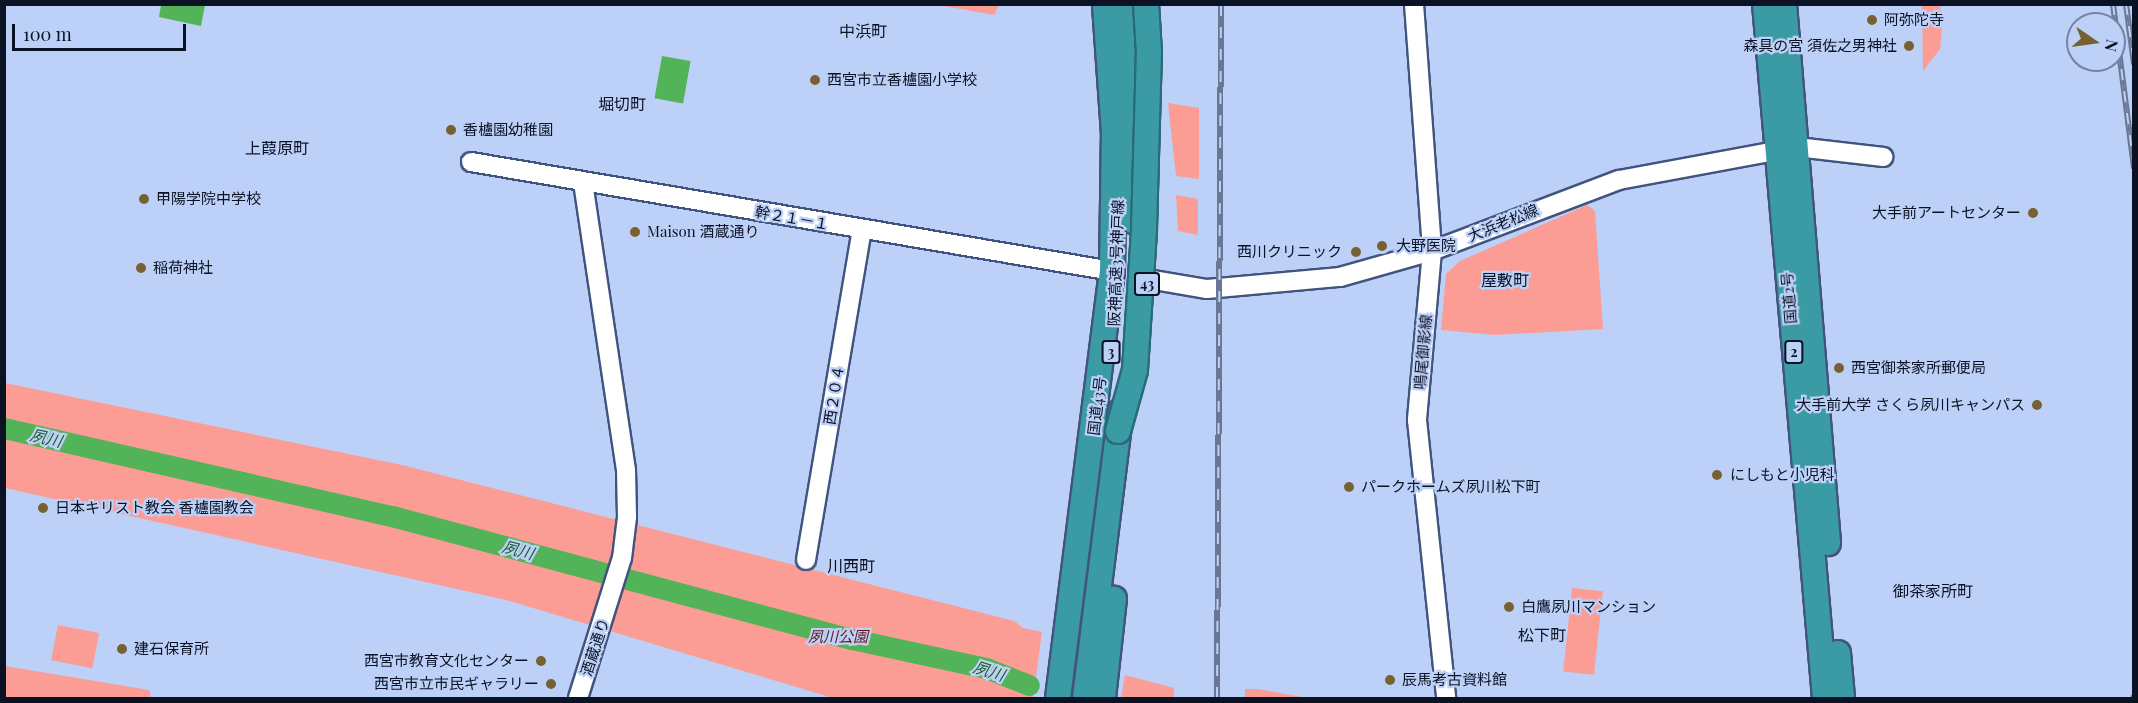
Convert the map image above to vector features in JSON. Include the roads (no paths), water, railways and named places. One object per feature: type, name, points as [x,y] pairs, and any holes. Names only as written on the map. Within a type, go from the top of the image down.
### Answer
[{"type":"highway","name":"国道43号","points":[[1058,699],[1112,271],[1114,134],[1106,4]]},
{"type":"highway","name":"阪神高速3号神戸線","points":[[1070,699],[1103,429],[1116,278],[1118,148],[1106,4]]},
{"type":"highway","name":"阪神高速3号神戸線","points":[[1085,699],[1118,431],[1133,265],[1133,147],[1125,4]]},
{"type":"highway","name":"43","points":[[1103,699],[1148,279],[1138,4]]},
{"type":"highway","points":[[1118,431],[1135,370],[1144,229],[1149,52],[1147,4]]},
{"type":"highway","points":[[1142,101],[1147,4]]},
{"type":"highway","name":"国道2号","points":[[1765,4],[1787,148],[1842,699]]},
{"type":"highway","name":"国道2号","points":[[1784,4],[1787,148],[1825,699]]},
{"type":"street","name":"鳴尾御影線","points":[[1414,4],[1432,251],[1417,420],[1446,699]]},
{"type":"street","name":"大浜老松線","points":[[1148,279],[1207,288],[1340,277],[1432,251],[1619,180],[1787,148],[1883,157]]},
{"type":"street","name":"幹２１－１","points":[[471,162],[1112,271]]},
{"type":"street","name":"酒蔵通り","points":[[578,699],[622,558],[626,470],[583,181]]},
{"type":"street","name":"西２０４","points":[[806,560],[862,230]]},
{"type":"waterway","name":"夙川","points":[[4,428],[392,516],[852,639],[986,668],[1029,685]]},
{"type":"railway","points":[[1217,698],[1221,4]]},
{"type":"railway","points":[[2113,4],[2134,169]]},
{"type":"railway","points":[[2126,4],[2134,64]]},
{"type":"place","name":"阿弥陀寺","points":[[1872,20]]},
{"type":"place","name":"森具の宮 須佐之男神社","points":[[1909,46]]},
{"type":"place","name":"西宮市立香櫨園小学校","points":[[815,80]]},
{"type":"place","name":"香櫨園幼稚園","points":[[451,130]]},
{"type":"place","name":"甲陽学院中学校","points":[[144,199]]},
{"type":"place","name":"大手前アートセンター","points":[[2033,213]]},
{"type":"place","name":"Maison 酒蔵通り","points":[[635,232]]},
{"type":"place","name":"大野医院","points":[[1382,246]]},
{"type":"place","name":"西川クリニック","points":[[1356,252]]},
{"type":"place","name":"稲荷神社","points":[[141,268]]},
{"type":"place","name":"西宮御茶家所郵便局","points":[[1839,368]]},
{"type":"place","name":"大手前大学 さくら夙川キャンパス","points":[[2037,405]]},
{"type":"place","name":"にしもと小児科","points":[[1717,475]]},
{"type":"place","name":"パークホームズ夙川松下町","points":[[1349,487]]},
{"type":"place","name":"日本キリスト教会 香櫨園教会","points":[[43,508]]},
{"type":"place","name":"白鷹夙川マンション","points":[[1509,607]]},
{"type":"place","name":"建石保育所","points":[[122,649]]},
{"type":"place","name":"西宮市教育文化センター","points":[[541,661]]},
{"type":"place","name":"辰馬考古資料館","points":[[1390,680]]},
{"type":"place","name":"西宮市立市民ギャラリー","points":[[551,684]]},
{"type":"district","name":"中浜町","points":[[863,31]]},
{"type":"district","name":"堀切町","points":[[622,104]]},
{"type":"district","name":"上葭原町","points":[[277,148]]},
{"type":"district","name":"屋敷町","points":[[1505,280]]},
{"type":"district","name":"川西町","points":[[851,566]]},
{"type":"district","name":"御茶家所町","points":[[1933,591]]},
{"type":"district","name":"松下町","points":[[1542,635]]},
{"type":"park label","name":"夙川公園","points":[[838,637]]}]
